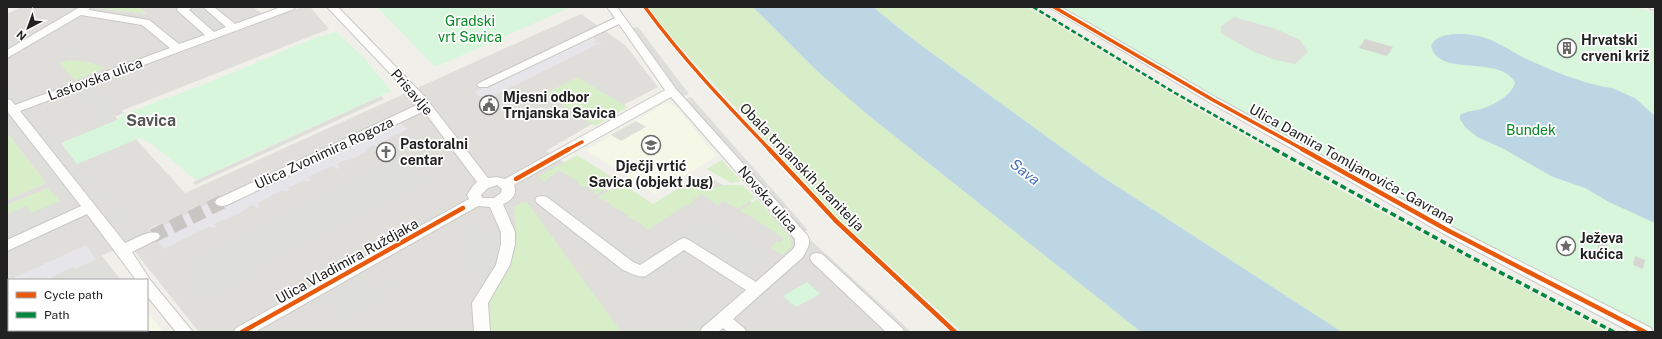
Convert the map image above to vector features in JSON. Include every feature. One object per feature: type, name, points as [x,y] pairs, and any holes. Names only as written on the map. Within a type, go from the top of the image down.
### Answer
[{"type":"street","points":[[187,7],[182,9],[213,36]]},
{"type":"street","points":[[208,7],[234,28]]},
{"type":"street","name":"Lastovska ulica","points":[[10,106],[178,49],[290,7]]},
{"type":"street","name":"Prisavlje","points":[[332,7],[352,26],[426,105],[485,183]]},
{"type":"street","points":[[506,184],[672,91],[612,7]]},
{"type":"street","name":"Ulica Damira Tomljanovića - Gavrana","points":[[1054,7],[1213,100],[1429,219],[1644,332]]},
{"type":"street","points":[[7,55],[84,10],[145,22],[178,49]]},
{"type":"street","points":[[483,85],[620,20]]},
{"type":"street","name":"Novska ulica","points":[[672,91],[802,238],[802,246],[798,253],[708,332]]},
{"type":"street","name":"Ulica Zvonimira Rogoza","points":[[222,202],[426,105]]},
{"type":"street","points":[[10,106],[65,178],[90,207],[143,279]]},
{"type":"street","points":[[497,181],[506,184],[509,190],[508,194],[495,202],[485,203],[477,201],[474,195],[475,192],[485,183],[497,181]]},
{"type":"street","points":[[542,200],[628,266],[642,272],[684,243],[756,289]]},
{"type":"street","name":"Ulica Vladimira Ruždjaka","points":[[242,332],[477,201]]},
{"type":"street","points":[[482,332],[480,303],[503,265],[508,244],[508,232],[495,202]]},
{"type":"street","points":[[7,246],[90,207]]},
{"type":"street","points":[[123,250],[153,236]]},
{"type":"street","points":[[817,258],[896,332]]},
{"type":"street","points":[[148,286],[185,332]]},
{"type":"street","points":[[723,319],[738,332]]},
{"type":"shaded area","points":[[21,7],[101,7],[100,8],[147,14],[138,7],[253,7],[270,19],[302,7],[310,7],[329,29],[113,114],[185,193],[581,14],[625,45],[658,87],[629,102],[546,151],[646,215],[711,178],[806,236],[911,332],[199,332],[128,243],[75,269],[73,267],[48,279],[8,279],[7,298],[7,214],[26,206],[48,188],[7,205],[7,200],[46,183],[7,133],[7,14]]},
{"type":"shaded area","points":[[182,7],[207,7],[228,25],[210,31]]},
{"type":"shaded area","points":[[1234,17],[1276,29],[1300,40],[1308,52],[1295,64],[1272,59],[1252,51],[1221,33],[1221,26]]},
{"type":"shaded area","points":[[638,27],[689,94],[682,96],[631,28]]},
{"type":"shaded area","points":[[123,30],[127,34],[60,57],[53,50],[64,47],[67,50]]},
{"type":"shaded area","points":[[593,36],[592,38],[597,40],[592,43],[602,42],[485,100],[474,92],[509,76],[515,76],[513,74]]},
{"type":"shaded area","points":[[151,54],[153,56],[37,99],[35,96]]},
{"type":"shaded area","points":[[584,74],[624,97],[619,100],[578,77]]},
{"type":"shaded area","points":[[7,84],[78,170],[70,173],[7,95]]},
{"type":"shaded area","points":[[97,87],[124,113],[58,139],[56,136],[101,118],[78,94]]},
{"type":"shaded area","points":[[381,96],[384,99],[195,185],[193,182]]},
{"type":"shaded area","points":[[544,96],[585,121],[579,124],[539,99]]},
{"type":"shaded area","points":[[691,97],[808,230],[801,233],[685,99]]},
{"type":"shaded area","points":[[528,99],[558,118],[552,121],[522,102]]},
{"type":"shaded area","name":"Dječji vrtić Savica (objekt Jug)","points":[[666,103],[675,106],[716,156],[656,194],[586,150]]},
{"type":"shaded area","points":[[7,113],[59,179],[52,182],[7,125]]},
{"type":"shaded area","points":[[397,121],[408,129],[378,144],[380,146],[377,147],[374,145],[366,149],[368,151],[347,161],[345,160],[336,164],[340,167],[337,169],[332,166],[308,177],[311,180],[307,182],[305,180],[288,188],[289,190],[286,192],[283,190],[257,203],[260,207],[257,208],[252,205],[243,210],[244,211],[214,224],[216,227],[212,228],[209,226],[164,249],[148,229],[157,224],[160,227],[218,199]]},
{"type":"shaded area","points":[[636,121],[646,127],[621,141],[611,135]]},
{"type":"shaded area","points":[[398,153],[430,181],[200,302],[182,274],[194,268],[188,260]]},
{"type":"shaded area","points":[[86,170],[139,232],[131,236],[78,173]]},
{"type":"shaded area","points":[[61,181],[77,201],[69,204],[53,185]]},
{"type":"shaded area","points":[[547,191],[643,259],[706,216],[771,257],[734,285],[691,256],[650,285],[644,280],[636,285],[562,231],[568,227],[531,201]]},
{"type":"shaded area","points":[[60,201],[68,211],[15,234],[7,222],[7,214],[26,206],[31,213]]},
{"type":"shaded area","points":[[480,219],[492,234],[493,244],[488,276],[463,274],[469,250],[467,240],[455,230]]},
{"type":"shaded area","points":[[86,245],[96,259],[75,269],[73,267],[48,279],[11,279]]},
{"type":"shaded area","points":[[826,254],[911,332],[899,332],[819,258]]},
{"type":"shaded area","points":[[102,256],[120,279],[48,279],[73,267],[75,269]]},
{"type":"shaded area","points":[[441,257],[444,259],[400,285],[397,282]]},
{"type":"shaded area","points":[[799,260],[804,263],[753,309],[747,305]]},
{"type":"shaded area","points":[[360,275],[376,288],[392,278],[397,282],[381,293],[385,297],[343,323],[319,299]]},
{"type":"shaded area","points":[[8,280],[7,298],[7,281]]},
{"type":"shaded area","points":[[7,298],[8,331],[46,331],[7,332]]},
{"type":"shaded area","points":[[722,300],[730,305],[699,332],[685,332]]},
{"type":"shaded area","points":[[148,312],[163,332],[60,332],[148,331]]},
{"type":"green space","points":[[138,7],[147,14],[99,8]]},
{"type":"green space","name":"Gradski vrt Savica","points":[[377,7],[571,7],[435,67]]},
{"type":"green space","points":[[648,7],[753,7],[817,71],[868,115],[1141,332],[962,332],[838,219],[669,35]]},
{"type":"green space","points":[[873,7],[1028,7],[1192,106],[1353,197],[1607,332],[1342,332],[1098,174],[914,40]]},
{"type":"green space","name":"Bundek","points":[[1057,7],[1635,7],[1655,13],[1655,332],[1443,225],[1217,102]]},
{"type":"green space","points":[[336,32],[364,58],[391,91],[196,180],[152,144],[140,138],[77,164],[61,143],[117,120],[124,114],[205,84],[315,38]]},
{"type":"green space","points":[[70,60],[88,62],[106,68],[75,80],[59,63]]},
{"type":"green space","points":[[577,77],[628,107],[595,126],[545,94]]},
{"type":"green space","points":[[7,133],[46,183],[7,200]]},
{"type":"green space","points":[[577,155],[618,181],[596,195],[594,194],[595,192],[586,186],[584,187],[578,183],[579,182],[559,170],[544,182],[538,177]]},
{"type":"green space","points":[[722,160],[741,181],[731,183],[707,169]]},
{"type":"green space","points":[[707,179],[712,181],[713,186],[717,187],[725,185],[743,185],[755,198],[739,209],[723,201],[717,205],[702,194],[693,200],[694,201],[689,205],[687,204],[648,230],[634,219],[633,220],[627,216],[628,215],[598,197],[621,183],[653,204],[682,186],[687,188]]},
{"type":"green space","points":[[48,188],[60,201],[31,214],[26,206],[7,214],[7,205]]},
{"type":"green space","points":[[757,199],[790,237],[792,246],[783,255],[770,247],[777,241],[780,243],[784,239],[775,233],[776,232],[740,211]]},
{"type":"green space","points":[[527,202],[621,332],[491,332],[489,310],[491,302],[508,270],[514,254],[516,227],[513,207]]},
{"type":"green space","points":[[807,282],[820,294],[796,307],[783,296]]},
{"type":"water","name":"Sava","points":[[753,7],[873,7],[914,40],[1098,174],[1342,332],[1141,332],[868,115],[817,71]]},
{"type":"water","name":"Bundek","points":[[1463,34],[1474,35],[1491,40],[1531,61],[1567,76],[1594,85],[1612,88],[1635,98],[1655,116],[1655,223],[1609,202],[1585,188],[1553,177],[1502,148],[1477,137],[1465,127],[1460,119],[1460,115],[1486,108],[1496,103],[1510,91],[1515,82],[1507,74],[1496,69],[1456,64],[1445,61],[1436,56],[1431,46],[1433,42],[1440,37]]},
{"type":"pier","points":[[148,229],[150,231],[95,258],[93,255]]},
{"type":"building","points":[[1365,39],[1393,47],[1387,56],[1359,48]]},
{"type":"building","points":[[1599,242],[1608,245],[1605,254],[1597,251]]},
{"type":"building","points":[[1635,256],[1645,260],[1643,269],[1633,265]]},
{"type":"tunnel","points":[[153,236],[222,202]]},
{"type":"marked path","points":[[1033,7],[1175,93],[1320,175],[1467,255],[1614,332]]},
{"type":"cycle path","name":"Obala trnjanskih branitelja","points":[[645,7],[666,36],[712,89],[836,221],[955,332]]},
{"type":"cycle path","points":[[1054,7],[1213,100],[1449,231],[1645,332]]},
{"type":"cycle path","points":[[516,179],[582,142]]},
{"type":"cycle path","points":[[242,332],[463,208]]},
{"type":"place","name":"Hrvatski crveni križ","points":[[1567,48]]},
{"type":"place","name":"Mjesni odbor Trnjanska Savica","points":[[489,105]]},
{"type":"place","name":"Dječji vrtić Savica (objekt Jug)","points":[[651,145]]},
{"type":"place","name":"Pastoralni centar","points":[[386,152]]},
{"type":"place","name":"Ježeva kućica","points":[[1566,246]]},
{"type":"district","name":"Savica","points":[[151,120]]}]
